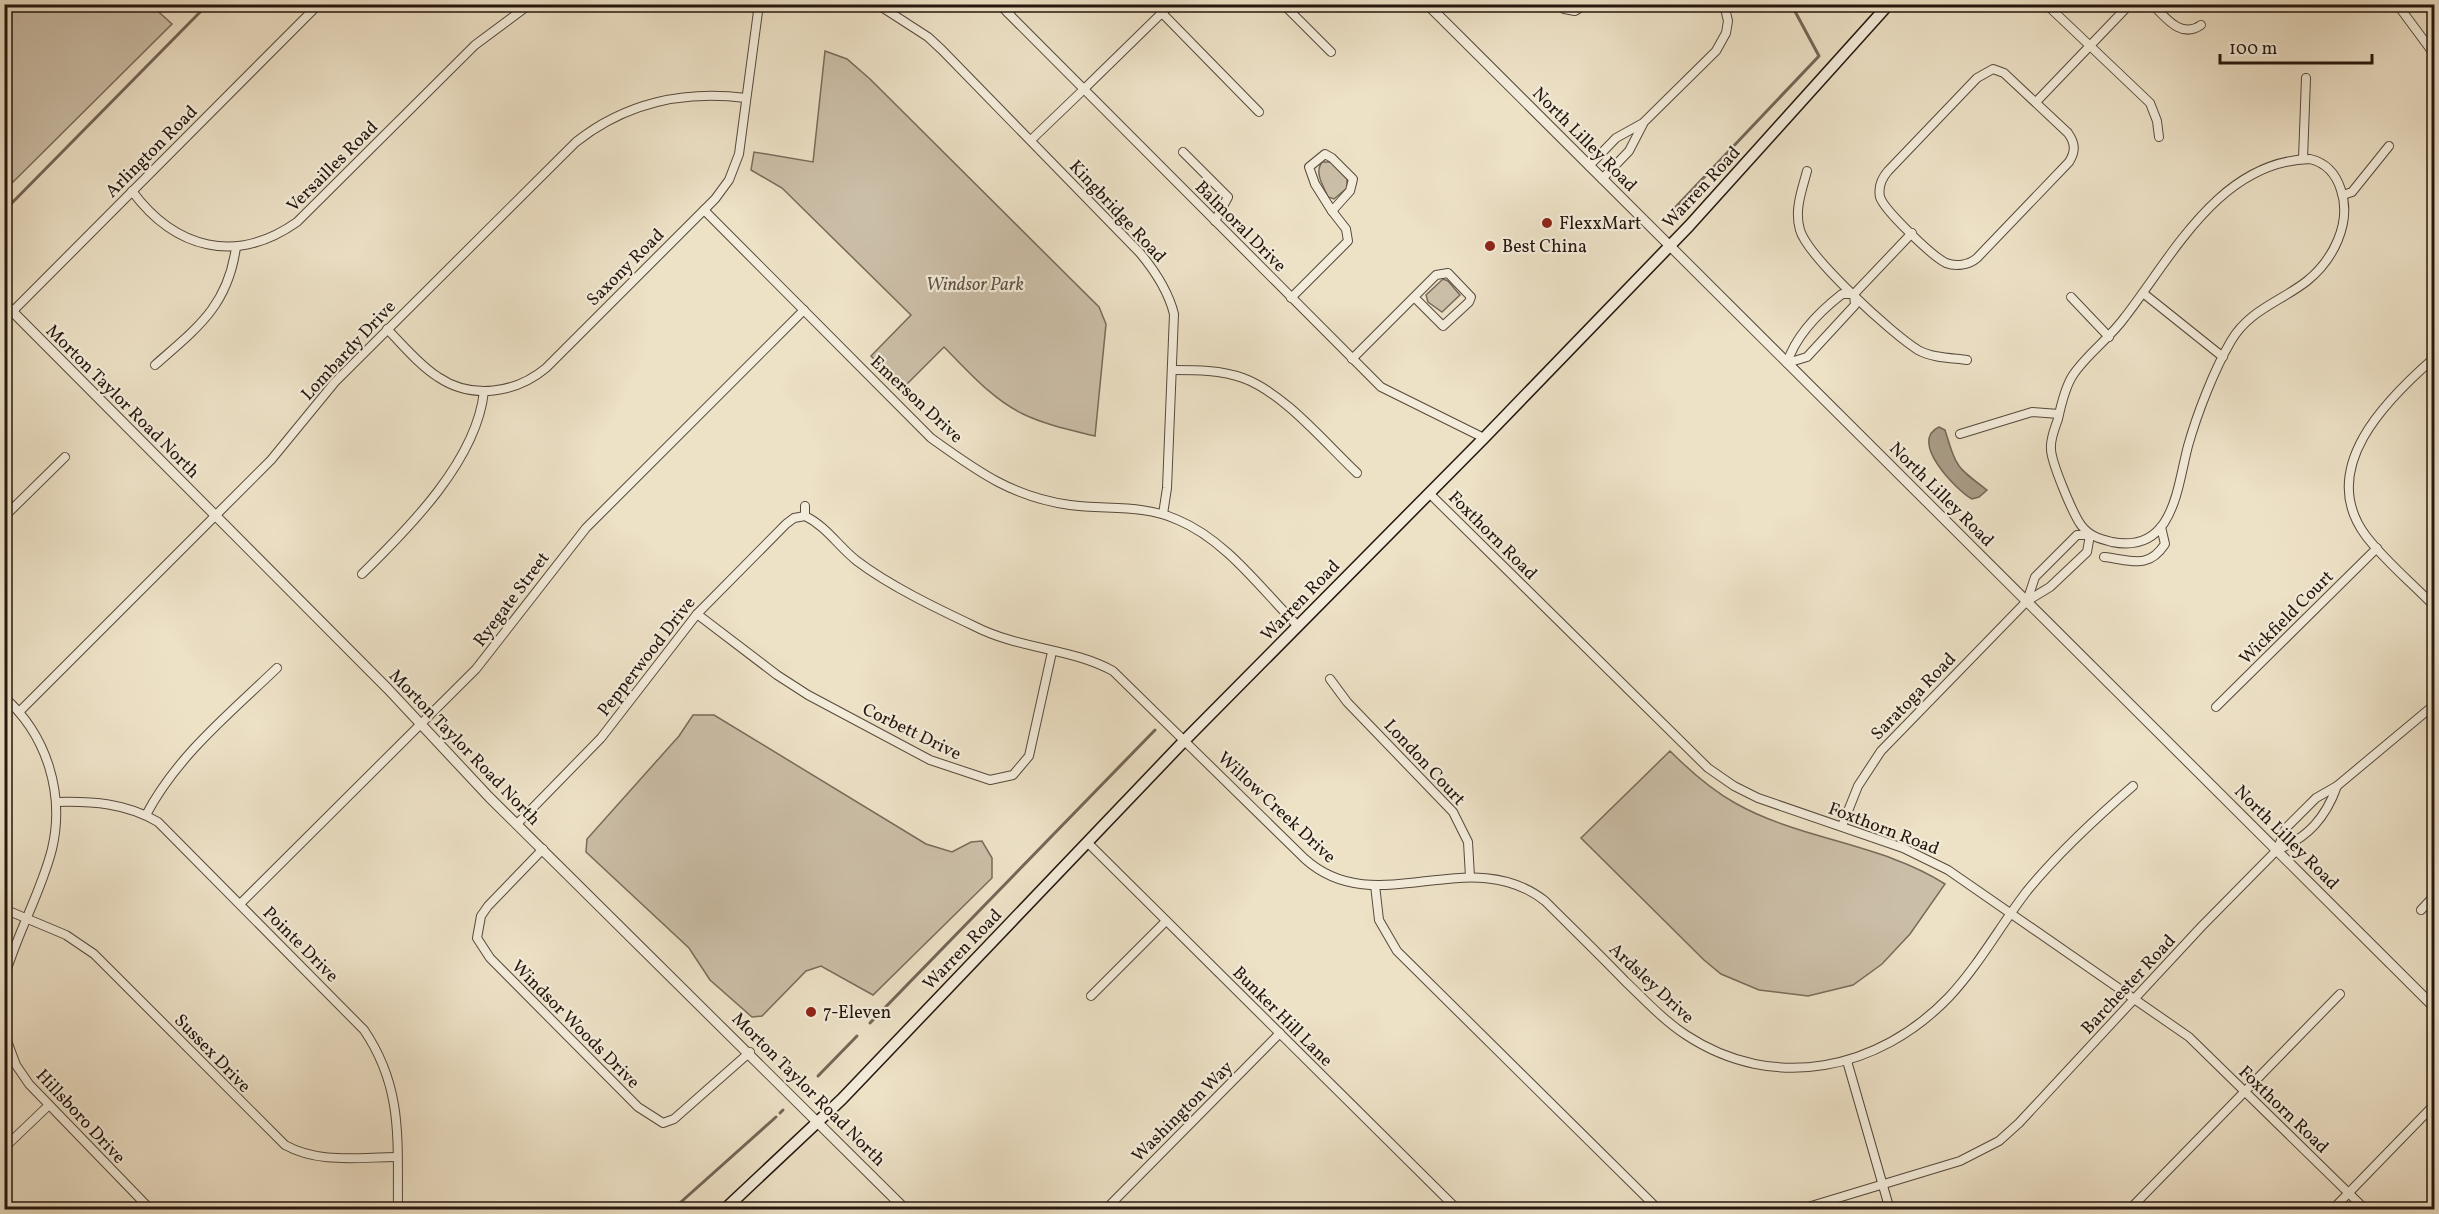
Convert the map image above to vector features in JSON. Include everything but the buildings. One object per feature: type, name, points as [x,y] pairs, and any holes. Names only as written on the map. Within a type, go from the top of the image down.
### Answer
[{"type":"main road","name":"Warren Road","points":[[724,1209],[819,1121],[1185,740],[1484,438],[1670,245],[1883,6]]},
{"type":"street","name":"Arlington Road","points":[[4,320],[319,4]]},
{"type":"street","name":"Versailles Road","points":[[132,191],[153,216],[178,234],[207,245],[236,247],[268,239],[297,222],[475,45],[530,4]]},
{"type":"street","name":"Saxony Road","points":[[387,329],[438,377],[461,388],[484,392],[511,388],[537,375],[724,189],[734,168],[759,4]]},
{"type":"street","name":"Kingbridge Road","points":[[877,4],[927,37],[1140,252],[1157,275],[1170,299],[1174,314],[1167,488],[1163,514]]},
{"type":"street","name":"Balmoral Drive","points":[[999,4],[1082,91],[1381,387],[1484,438]]},
{"type":"street","points":[[1008,13],[1017,4]]},
{"type":"street","points":[[1031,140],[1171,4]]},
{"type":"street","points":[[1283,4],[1331,52]]},
{"type":"street","name":"North Lilley Road","points":[[1427,4],[2434,1007]]},
{"type":"street","points":[[1560,4],[1564,9],[1575,11],[1586,4]]},
{"type":"street","points":[[1589,166],[1616,138],[1644,123],[1716,51],[1726,33],[1728,21],[1724,4]]},
{"type":"street","points":[[2046,4],[2150,103],[2157,121],[2159,136]]},
{"type":"street","points":[[2036,102],[2130,4]]},
{"type":"street","points":[[2152,4],[2178,28],[2190,31],[2201,25]]},
{"type":"street","points":[[2397,4],[2434,54]]},
{"type":"street","points":[[1161,12],[1259,112]]},
{"type":"street","points":[[1994,69],[2001,71],[2068,133],[2074,143],[2072,157],[2061,170],[1973,261],[1958,265],[1946,263],[1912,233],[1881,200],[1880,182],[1889,169],[1984,72],[1994,69]]},
{"type":"street","points":[[2303,159],[2306,78]]},
{"type":"street","name":"Lombardy Drive","points":[[19,712],[272,460],[335,382],[387,329],[551,165],[591,129],[628,111],[665,99],[725,95],[746,98]]},
{"type":"street","points":[[1602,179],[1629,151],[1644,123]]},
{"type":"street","points":[[2343,195],[2352,192],[2389,146]]},
{"type":"street","points":[[1183,152],[1228,197],[1215,221]]},
{"type":"street","points":[[1291,298],[1348,241],[1346,229],[1332,211],[1315,184],[1309,167],[1325,154],[1353,179],[1350,191],[1332,211]]},
{"type":"street","points":[[2303,159],[2317,160],[2329,168],[2337,177],[2343,195],[2345,210],[2342,228],[2326,261],[2305,283],[2249,318],[2231,341],[2191,436],[2176,502],[2161,527],[2152,535],[2130,543],[2099,539],[2091,535],[2076,518],[2050,450],[2059,414],[2075,372],[2109,337],[2187,232],[2212,204],[2255,174],[2282,163],[2303,159]]},
{"type":"street","points":[[1807,171],[1799,204],[1800,229],[1810,249],[1854,294],[1919,351],[1967,360]]},
{"type":"street","name":"Emerson Drive","points":[[704,210],[932,438],[999,485],[1050,502],[1134,508],[1163,514],[1189,525],[1214,542],[1297,626]]},
{"type":"street","points":[[1787,363],[1793,343],[1834,300],[1842,294],[1854,294],[1912,233]]},
{"type":"street","points":[[155,365],[204,322],[214,309],[228,281],[236,247]]},
{"type":"street","points":[[1352,359],[1414,297],[1442,272],[1448,273],[1471,297],[1469,302],[1443,326],[1414,297]]},
{"type":"street","points":[[2143,292],[2223,357]]},
{"type":"street","points":[[1787,363],[1807,357],[1855,305],[1854,294]]},
{"type":"street","points":[[2071,297],[2109,337]]},
{"type":"street","name":"Morton Taylor Road North","points":[[4,303],[517,824],[750,1052],[906,1209]]},
{"type":"street","name":"Ryegate Street","points":[[240,904],[485,660],[586,528],[804,310]]},
{"type":"street","points":[[2434,358],[2375,419],[2356,450],[2351,466],[2350,497],[2360,525],[2377,548],[2434,606]]},
{"type":"street","points":[[1173,370],[1225,373],[1255,383],[1290,409],[1357,473]]},
{"type":"street","points":[[362,574],[409,528],[437,493],[478,421],[484,392]]},
{"type":"street","points":[[1960,434],[2032,412],[2059,414]]},
{"type":"street","points":[[4,517],[65,457]]},
{"type":"street","name":"Foxthorn Road","points":[[1429,493],[1708,768],[1734,786],[1758,798],[1842,826],[1929,859],[2011,913],[2189,1037],[2366,1209]]},
{"type":"street","points":[[805,506],[805,516]]},
{"type":"street","name":"Pepperwood Drive","points":[[517,824],[601,738],[697,614],[786,524],[794,518],[805,516]]},
{"type":"street","name":"Willow Creek Drive","points":[[805,516],[818,523],[846,552],[870,570],[989,634],[1098,664],[1113,671],[1315,868],[1344,882],[1356,885],[1375,885]]},
{"type":"street","points":[[2104,557],[2146,562],[2157,557],[2165,544],[2161,527]]},
{"type":"street","points":[[2027,602],[2035,577],[2041,570],[2077,535],[2091,535]]},
{"type":"street","points":[[2027,602],[2050,587],[2087,552],[2091,535]]},
{"type":"street","name":"Wickfield Court","points":[[2216,707],[2377,548]]},
{"type":"street","name":"Saratoga Road","points":[[1842,826],[1858,786],[1881,751],[2027,602]]},
{"type":"street","name":"Corbett Drive","points":[[697,614],[777,675],[808,695],[930,760],[990,780],[1013,775],[1029,756],[1052,652]]},
{"type":"street","points":[[146,815],[162,786],[182,760],[277,668]]},
{"type":"street","name":"London Court","points":[[1330,679],[1347,702],[1453,812],[1468,842],[1470,878]]},
{"type":"street","points":[[4,698],[19,712],[34,733],[46,756],[56,802],[52,849],[4,979]]},
{"type":"street","name":"Barchester Road","points":[[1798,1209],[1960,1161],[1999,1141],[2019,1124],[2277,850],[2286,828],[2316,798],[2337,786],[2434,705]]},
{"type":"street","name":"Ardsley Drive","points":[[1375,885],[1470,878],[1504,879],[1535,893],[1662,1016],[1685,1035],[1711,1049],[1743,1061],[1775,1067],[1810,1068],[1847,1061],[1889,1044],[1932,1014],[1967,976],[2011,913],[2045,871],[2133,786]]},
{"type":"street","points":[[2277,850],[2296,843],[2328,810],[2337,786]]},
{"type":"street","name":"Pointe Drive","points":[[56,802],[107,804],[146,815],[169,831],[354,1019],[374,1045],[386,1068],[393,1093],[398,1209]]},
{"type":"street","name":"Bunker Hill Lane","points":[[1088,843],[1458,1209]]},
{"type":"street","name":"Windsor Woods Drive","points":[[543,849],[488,906],[481,916],[477,938],[490,958],[638,1107],[663,1123],[674,1119],[750,1052]]},
{"type":"street","points":[[1375,885],[1379,920],[1397,951],[1659,1209]]},
{"type":"street","points":[[2421,910],[2434,896]]},
{"type":"street","name":"Sussex Drive","points":[[4,909],[66,935],[94,954],[285,1145],[302,1153],[321,1157],[397,1157]]},
{"type":"street","points":[[1091,996],[1166,921]]},
{"type":"street","points":[[2129,1209],[2340,994]]},
{"type":"street","name":"Hillsboro Drive","points":[[4,1033],[11,1055],[22,1075],[151,1209]]},
{"type":"street","name":"Washington Way","points":[[1105,1209],[1280,1033]]},
{"type":"street","points":[[1847,1061],[1890,1209]]},
{"type":"street","points":[[4,1148],[49,1105]]},
{"type":"street","points":[[2332,1209],[2434,1105]]},
{"type":"green space","points":[[5,4],[151,5],[172,24],[5,190]]},
{"type":"green space","name":"Windsor Park","points":[[825,51],[847,59],[870,79],[1099,307],[1106,324],[1095,436],[1041,421],[1012,408],[981,384],[944,347],[903,388],[871,356],[911,315],[782,188],[751,170],[754,152],[813,162]]},
{"type":"green space","points":[[1322,162],[1331,162],[1347,179],[1347,188],[1334,199],[1328,197],[1320,179],[1319,170]]},
{"type":"green space","points":[[1443,279],[1448,281],[1460,295],[1442,312],[1428,302],[1426,295]]},
{"type":"green space","points":[[693,715],[714,715],[926,844],[952,852],[971,842],[982,841],[992,858],[992,878],[873,995],[821,966],[806,971],[762,1016],[752,1017],[710,980],[689,948],[586,852],[587,839],[679,736]]},
{"type":"green space","points":[[1670,751],[1693,773],[1735,803],[1786,826],[1894,859],[1945,884],[1910,934],[1882,964],[1853,985],[1808,996],[1759,990],[1721,974],[1704,960],[1581,838]]},
{"type":"shaded area","points":[[1939,427],[1945,430],[1958,465],[1987,490],[1979,497],[1972,499],[1965,494],[1938,465],[1929,443],[1931,434]]},
{"type":"waterway","points":[[4,211],[208,4]]},
{"type":"waterway","points":[[1674,209],[1819,56],[1791,4]]},
{"type":"waterway","points":[[870,1023],[1155,730]]},
{"type":"waterway","points":[[818,1076],[857,1036]]},
{"type":"waterway","points":[[780,1113],[783,1110]]},
{"type":"waterway","points":[[672,1210],[776,1117]]},
{"type":"place","name":"FlexxMart","points":[[1547,223]]},
{"type":"place","name":"Best China","points":[[1490,246]]},
{"type":"place","name":"7-Eleven","points":[[811,1012]]}]
